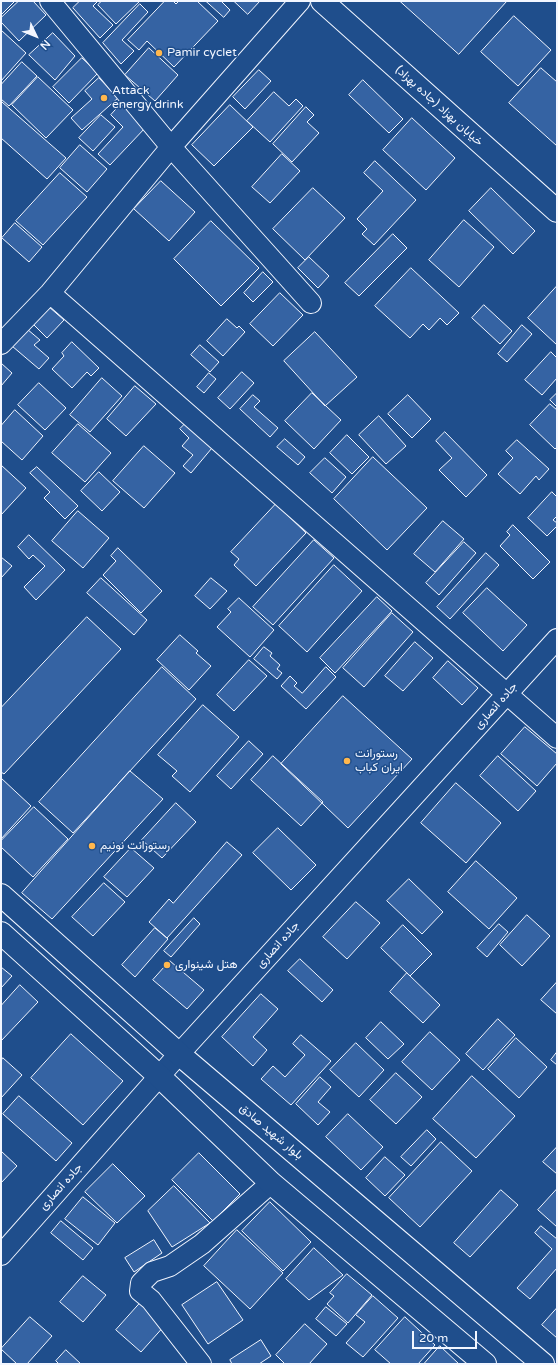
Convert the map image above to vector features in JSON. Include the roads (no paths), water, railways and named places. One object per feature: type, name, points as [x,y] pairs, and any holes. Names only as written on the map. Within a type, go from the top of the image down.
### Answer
[{"type":"main road","name":"خیابان بهزاد (جاده بهزاد)","points":[[322,1],[557,211]]},
{"type":"main road","name":"بلوار شهید صادق","points":[[1,895],[179,1054],[543,1364]]},
{"type":"main road","points":[[1,933],[159,1076],[271,1183],[485,1364]]},
{"type":"street","points":[[50,1],[171,147],[310,303]]},
{"type":"street","points":[[1,344],[50,293],[171,147],[300,1]]},
{"type":"street","points":[[50,293],[506,695],[557,738]]},
{"type":"street","name":"جاده انصاری","points":[[1,1254],[159,1076],[557,639]]},
{"type":"street","points":[[201,1364],[151,1300],[140,1291],[141,1283],[152,1272],[170,1266],[202,1244],[271,1183]]},
{"type":"place","name":"Pamir cyclet","points":[[159,53]]},
{"type":"place","name":"Attack energy drink","points":[[104,98]]},
{"type":"place","name":"رستورانت ایران کباب","points":[[347,761]]},
{"type":"place","name":"رستورانت نونیم","points":[[92,846]]},
{"type":"place","name":"هتل شینواری","points":[[167,965]]}]
